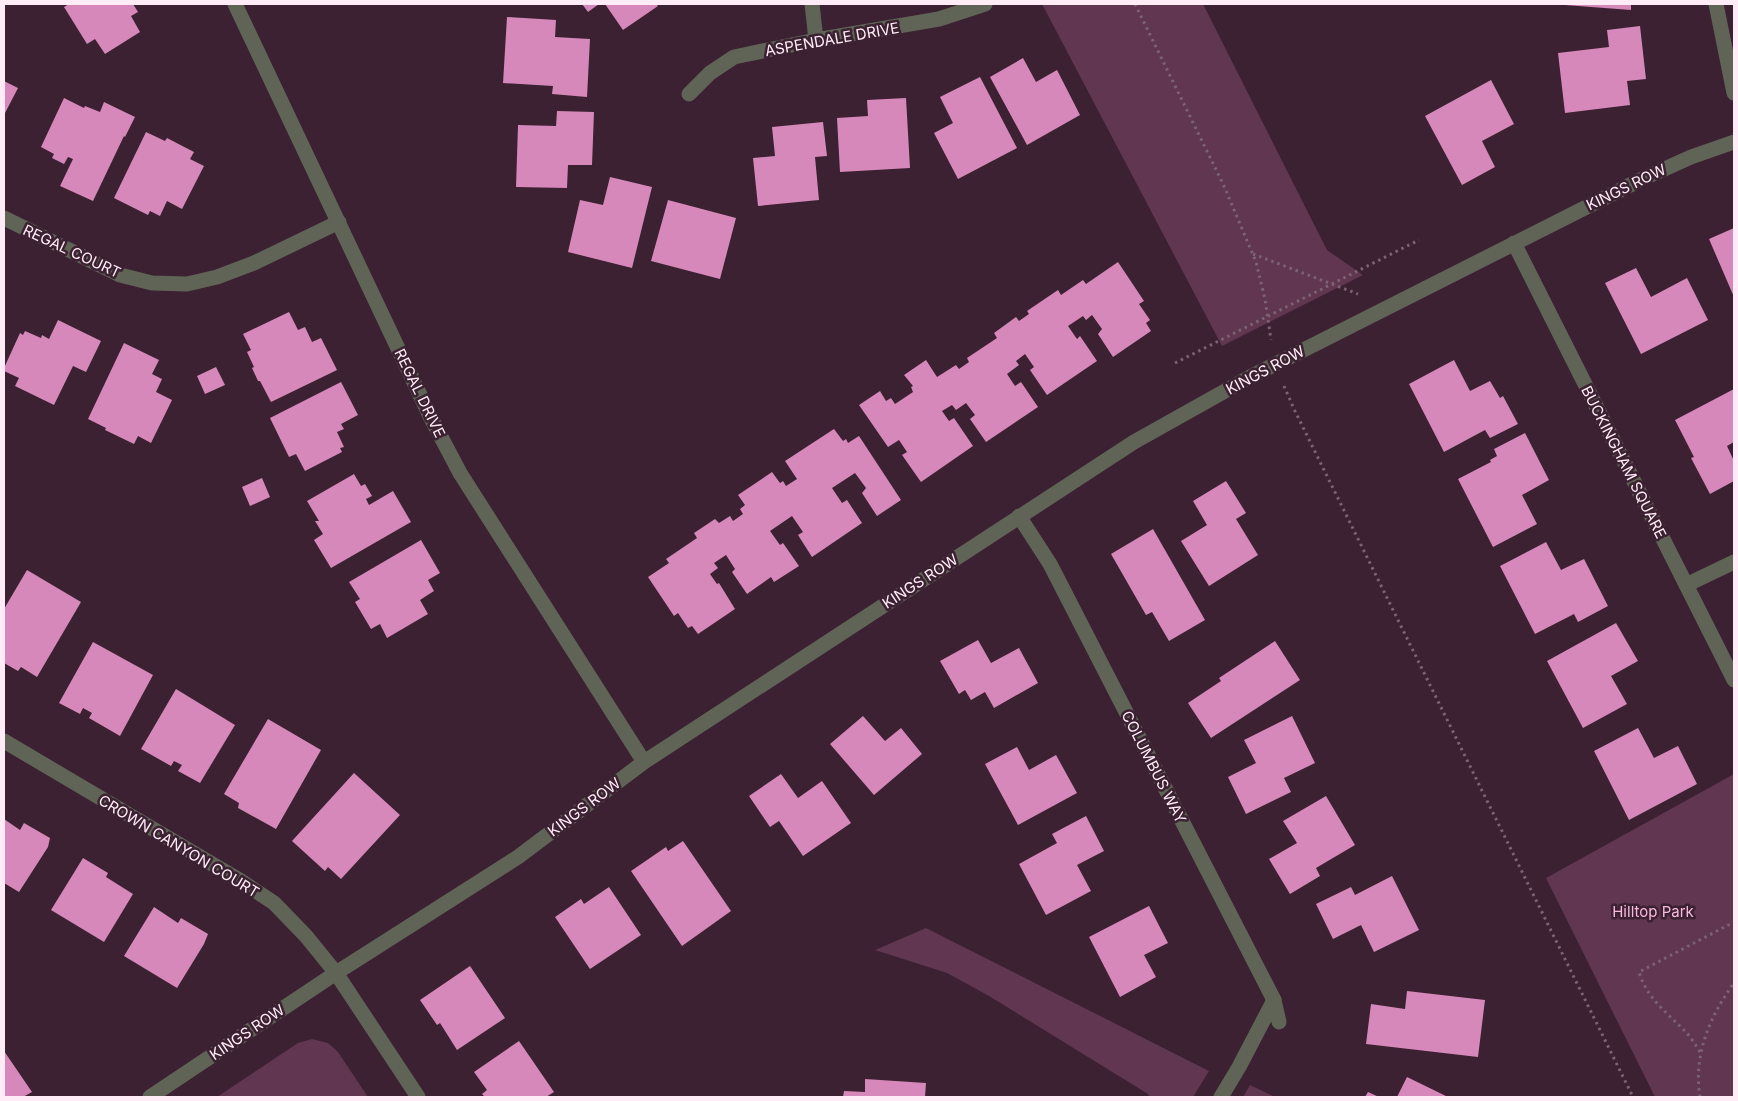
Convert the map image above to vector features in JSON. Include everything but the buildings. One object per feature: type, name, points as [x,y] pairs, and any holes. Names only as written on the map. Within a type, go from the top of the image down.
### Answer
[{"type":"street","name":"REGAL DRIVE","points":[[234,4],[430,416],[460,473],[644,762]]},
{"type":"street","points":[[812,4],[816,40]]},
{"type":"street","name":"ASPENDALE DRIVE","points":[[689,94],[710,72],[734,57],[816,40],[939,19],[986,4]]},
{"type":"street","points":[[1716,4],[1734,93]]},
{"type":"street","name":"KINGS ROW","points":[[150,1097],[336,973],[518,857],[644,762],[1134,442],[1275,364],[1640,180],[1691,157],[1734,142]]},
{"type":"street","name":"REGAL COURT","points":[[4,218],[120,275],[152,283],[187,284],[217,278],[254,263],[339,222]]},
{"type":"street","name":"BUCKINGHAM SQUARE","points":[[1514,244],[1734,680]]},
{"type":"street","name":"COLUMBUS WAY","points":[[1019,516],[1050,564],[1274,1000],[1279,1022]]},
{"type":"street","points":[[1686,585],[1734,562]]},
{"type":"street","name":"CROWN CANYON COURT","points":[[4,741],[241,881],[274,903],[306,936],[336,973],[418,1097]]},
{"type":"street","points":[[1221,1097],[1274,1000]]},
{"type":"path","points":[[1135,4],[1224,186],[1253,254],[1265,299],[1275,364],[1298,418],[1633,1097]]},
{"type":"path","points":[[1176,363],[1418,240]]},
{"type":"path","points":[[1253,254],[1389,306]]},
{"type":"path","points":[[1700,1052],[1686,1032],[1654,1001],[1643,985],[1639,972],[1734,922]]},
{"type":"path","points":[[1700,1097],[1698,1084],[1700,1052],[1715,1011],[1734,983]]},
{"type":"green space","points":[[1042,4],[1203,4],[1327,250],[1363,275],[1222,346]]},
{"type":"green space","name":"Hilltop Park","points":[[1734,774],[1734,1097],[1655,1097],[1546,878]]},
{"type":"green space","points":[[926,928],[1209,1071],[1193,1097],[1150,1097],[989,996],[947,973],[875,950]]},
{"type":"green space","points":[[312,1039],[328,1043],[338,1052],[368,1097],[217,1097],[298,1043]]},
{"type":"green space","points":[[1250,1085],[1275,1097],[1243,1097]]}]
